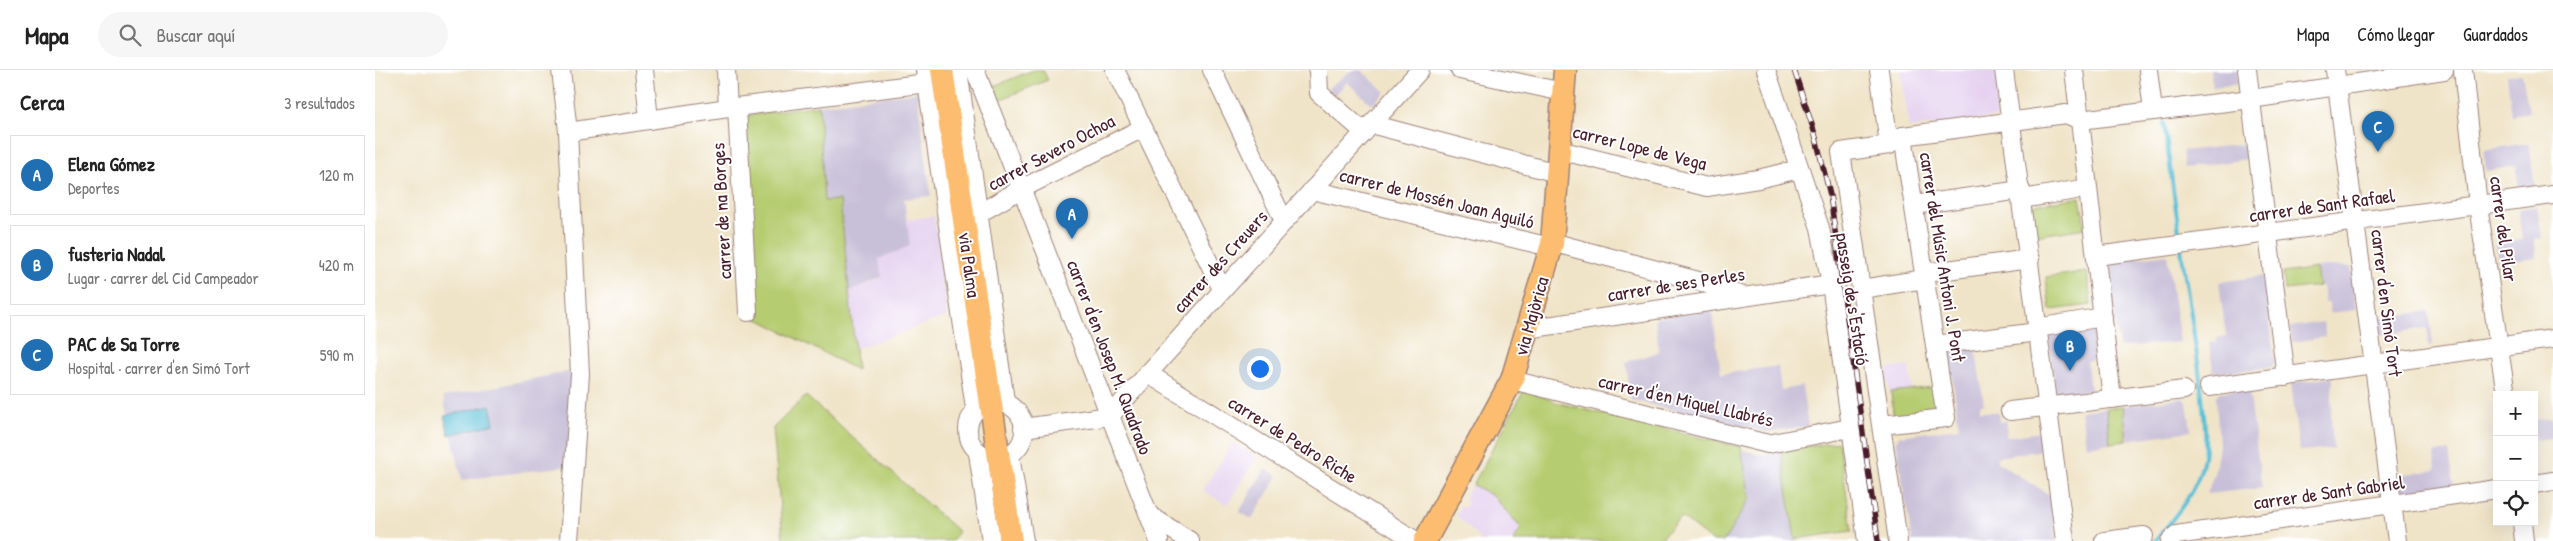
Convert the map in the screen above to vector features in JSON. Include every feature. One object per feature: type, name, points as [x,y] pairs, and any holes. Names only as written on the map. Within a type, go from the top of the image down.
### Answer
[{"type":"main road","name":"via Palma","points":[[931,74],[990,404],[995,456]]},
{"type":"main road","name":"via Majòrica","points":[[1425,541],[1512,380],[1552,244],[1564,81]]},
{"type":"main road","points":[[995,456],[1011,541]]},
{"type":"street","points":[[561,70],[567,132],[580,374],[569,541]]},
{"type":"street","points":[[644,70],[649,120]]},
{"type":"street","name":"carrer de na Borges","points":[[726,70],[733,107],[748,312]]},
{"type":"street","name":"via Palma","points":[[958,70],[978,214],[990,404]]},
{"type":"street","name":"carrer d'en Josep M. Quadrado","points":[[975,70],[1159,541]]},
{"type":"street","points":[[1115,70],[1223,289]]},
{"type":"street","points":[[1212,70],[1283,221]]},
{"type":"street","points":[[1318,70],[1319,93],[1368,128],[1557,173]]},
{"type":"street","points":[[1460,70],[1564,81]]},
{"type":"street","name":"passeig de s'Estació","points":[[1766,70],[1820,228],[1831,284],[1867,541]]},
{"type":"street","name":"carrer del Músic Antoni J. Pont","points":[[1879,70],[1914,205],[1946,418],[1881,425]]},
{"type":"street","points":[[2004,70],[2065,541]]},
{"type":"street","points":[[2074,70],[2112,398]]},
{"type":"street","points":[[2148,70],[2153,111]]},
{"type":"street","points":[[2247,70],[2286,377]]},
{"type":"street","points":[[1896,141],[2067,114],[2080,120],[2251,99],[2336,78],[2444,70]]},
{"type":"street","name":"carrer del Pilar","points":[[2463,70],[2478,205],[2506,391]]},
{"type":"street","name":"carrer des Creuers","points":[[1110,416],[1416,72]]},
{"type":"street","points":[[567,132],[931,74]]},
{"type":"street","name":"carrer d'en Simó Tort","points":[[2336,78],[2397,541]]},
{"type":"street","name":"carrer Severo Ochoa","points":[[978,214],[1021,189],[1143,128]]},
{"type":"street","name":"passeig de s'Estació","points":[[1896,141],[1841,152],[1898,541]]},
{"type":"street","name":"carrer Lope de Vega","points":[[1559,150],[1707,187],[1758,179],[1799,169]]},
{"type":"street","points":[[1914,205],[2088,188]]},
{"type":"street","name":"carrer de Mossén Joan Aguiló","points":[[1312,190],[1546,246],[1552,244],[1702,282],[1742,296]]},
{"type":"street","name":"carrer de Sant Rafael","points":[[2096,256],[2553,195]]},
{"type":"street","points":[[1861,289],[1925,276],[2030,260]]},
{"type":"street","name":"carrer de ses Perles","points":[[1527,329],[1831,284]]},
{"type":"street","points":[[1935,345],[2037,330],[2103,317]]},
{"type":"street","points":[[2209,387],[2553,339]]},
{"type":"street","name":"carrer de Pedro Riche","points":[[1147,373],[1416,541]]},
{"type":"street","name":"carrer d'en Miquel Llabrés","points":[[1512,380],[1767,444],[1850,428]]},
{"type":"street","points":[[2010,411],[2047,405],[2184,390]]},
{"type":"street","points":[[990,404],[1020,414],[1023,428],[1020,444],[995,456],[1024,541]]},
{"type":"street","points":[[1023,428],[1110,416]]},
{"type":"street","name":"via Palma","points":[[991,541],[995,456]]},
{"type":"street","points":[[2538,483],[2553,481]]},
{"type":"street","name":"carrer de Sant Gabriel","points":[[2170,541],[2176,535],[2222,535],[2392,504],[2493,490]]},
{"type":"street","points":[[1149,515],[1190,541]]},
{"type":"street","points":[[2522,526],[2524,541]]},
{"type":"street","points":[[2104,541],[2144,536],[2139,541]]},
{"type":"shaded area","points":[[1352,70],[1361,70],[1385,92],[1372,105],[1347,82],[1335,95],[1328,88]]},
{"type":"shaded area","points":[[1901,70],[1997,70],[2003,116],[1909,128]]},
{"type":"shaded area","points":[[2210,70],[2237,70],[2239,84],[2213,87]]},
{"type":"shaded area","points":[[2522,74],[2529,112],[2512,115],[2507,76]]},
{"type":"shaded area","points":[[917,92],[931,196],[904,199],[910,246],[879,259],[882,277],[848,292],[840,200],[824,201],[819,105]]},
{"type":"shaded area","points":[[2529,143],[2535,187],[2519,189],[2516,166],[2486,171],[2483,150]]},
{"type":"shaded area","points":[[2246,144],[2248,159],[2184,168],[2182,151]]},
{"type":"shaded area","points":[[2537,206],[2542,238],[2534,239],[2537,258],[2498,262],[2496,244],[2522,240],[2518,209]]},
{"type":"shaded area","points":[[934,216],[947,316],[855,349],[850,291],[882,278],[879,259],[910,246],[906,220]]},
{"type":"shaded area","points":[[2167,254],[2180,342],[2119,347],[2108,262]]},
{"type":"shaded area","points":[[2329,266],[2351,267],[2356,310],[2330,313],[2329,303],[2325,303],[2323,286],[2319,286],[2316,268]]},
{"type":"shaded area","points":[[2264,276],[2275,362],[2272,367],[2217,373],[2213,370],[2209,343],[2217,342],[2217,338],[2226,337],[2219,282]]},
{"type":"shaded area","points":[[1712,310],[1721,374],[1778,366],[1781,390],[1802,386],[1808,426],[1767,432],[1631,400],[1626,362],[1659,352],[1655,318]]},
{"type":"shaded area","points":[[2429,311],[2433,345],[2429,346],[2427,328],[2379,335],[2377,318]]},
{"type":"shaded area","points":[[2323,322],[2326,337],[2292,342],[2290,327]]},
{"type":"shaded area","points":[[2097,328],[2101,359],[2087,361],[2090,391],[2056,395],[2048,335]]},
{"type":"shaded area","points":[[1975,345],[1984,405],[1980,405],[1980,412],[1999,412],[1999,422],[2007,421],[2006,437],[2042,432],[2044,450],[1997,457],[1997,462],[2050,495],[2056,541],[1912,541],[1896,440],[1900,436],[1959,428],[1949,352]]},
{"type":"shaded area","points":[[1909,366],[1912,390],[1890,393],[1886,369]]},
{"type":"shaded area","points":[[572,371],[575,465],[462,480],[443,397]]},
{"type":"shaded area","points":[[2333,377],[2331,415],[2333,449],[2299,451],[2291,383]]},
{"type":"shaded area","points":[[2249,389],[2262,488],[2207,494],[2215,470],[2219,445],[2216,397],[2219,392]]},
{"type":"shaded area","points":[[2182,398],[2187,402],[2191,431],[2127,440],[2123,406]]},
{"type":"shaded area","points":[[2106,408],[2110,443],[2086,446],[2081,411]]},
{"type":"shaded area","points":[[2553,418],[2553,438],[2538,440],[2538,420]]},
{"type":"shaded area","points":[[1233,442],[1257,457],[1227,505],[1203,490]]},
{"type":"shaded area","points":[[1741,449],[1760,455],[1781,452],[1795,541],[1724,541],[1750,498]]},
{"type":"shaded area","points":[[2449,451],[2454,486],[2400,493],[2398,475],[2436,470],[2434,453]]},
{"type":"shaded area","points":[[1265,469],[1278,476],[1252,519],[1239,512]]},
{"type":"shaded area","points":[[1472,485],[1493,496],[1521,528],[1513,541],[1482,541],[1456,515],[1461,506],[1465,508],[1468,502],[1464,500]]},
{"type":"green space","points":[[1033,70],[1043,70],[1048,80],[994,102],[989,88]]},
{"type":"green space","points":[[819,105],[824,201],[840,200],[857,370],[754,317],[745,116]]},
{"type":"green space","points":[[2080,197],[2085,228],[2035,236],[2030,205]]},
{"type":"green space","points":[[2316,268],[2319,286],[2285,290],[2283,273]]},
{"type":"green space","points":[[2087,272],[2091,305],[2050,310],[2046,277]]},
{"type":"green space","points":[[1933,387],[1936,406],[1932,411],[1897,416],[1893,413],[1891,392]]},
{"type":"green space","points":[[1522,388],[1558,403],[1741,447],[1750,498],[1724,541],[1712,541],[1681,517],[1658,541],[1513,541],[1521,528],[1493,496],[1473,485],[1522,394]]},
{"type":"green space","points":[[806,396],[958,531],[952,541],[783,541],[773,428]]},
{"type":"green space","points":[[2123,406],[2127,441],[2110,443],[2106,408]]},
{"type":"green space","points":[[1839,442],[1852,531],[1795,539],[1781,450]]},
{"type":"water","points":[[490,405],[494,424],[449,435],[444,416]]},
{"type":"waterway","points":[[2164,123],[2180,239]]},
{"type":"waterway","points":[[2155,541],[2192,491],[2201,469],[2205,449],[2205,426],[2200,378],[2181,249]]},
{"type":"railway","points":[[1794,70],[1815,134],[1830,195],[1878,541]]},
{"type":"place","name":"PAC de Sa Torre","points":[[2378,152]]},
{"type":"place","name":"Elena Gómez","points":[[1072,239]]},
{"type":"place","name":"fusteria Nadal","points":[[2070,371]]}]
